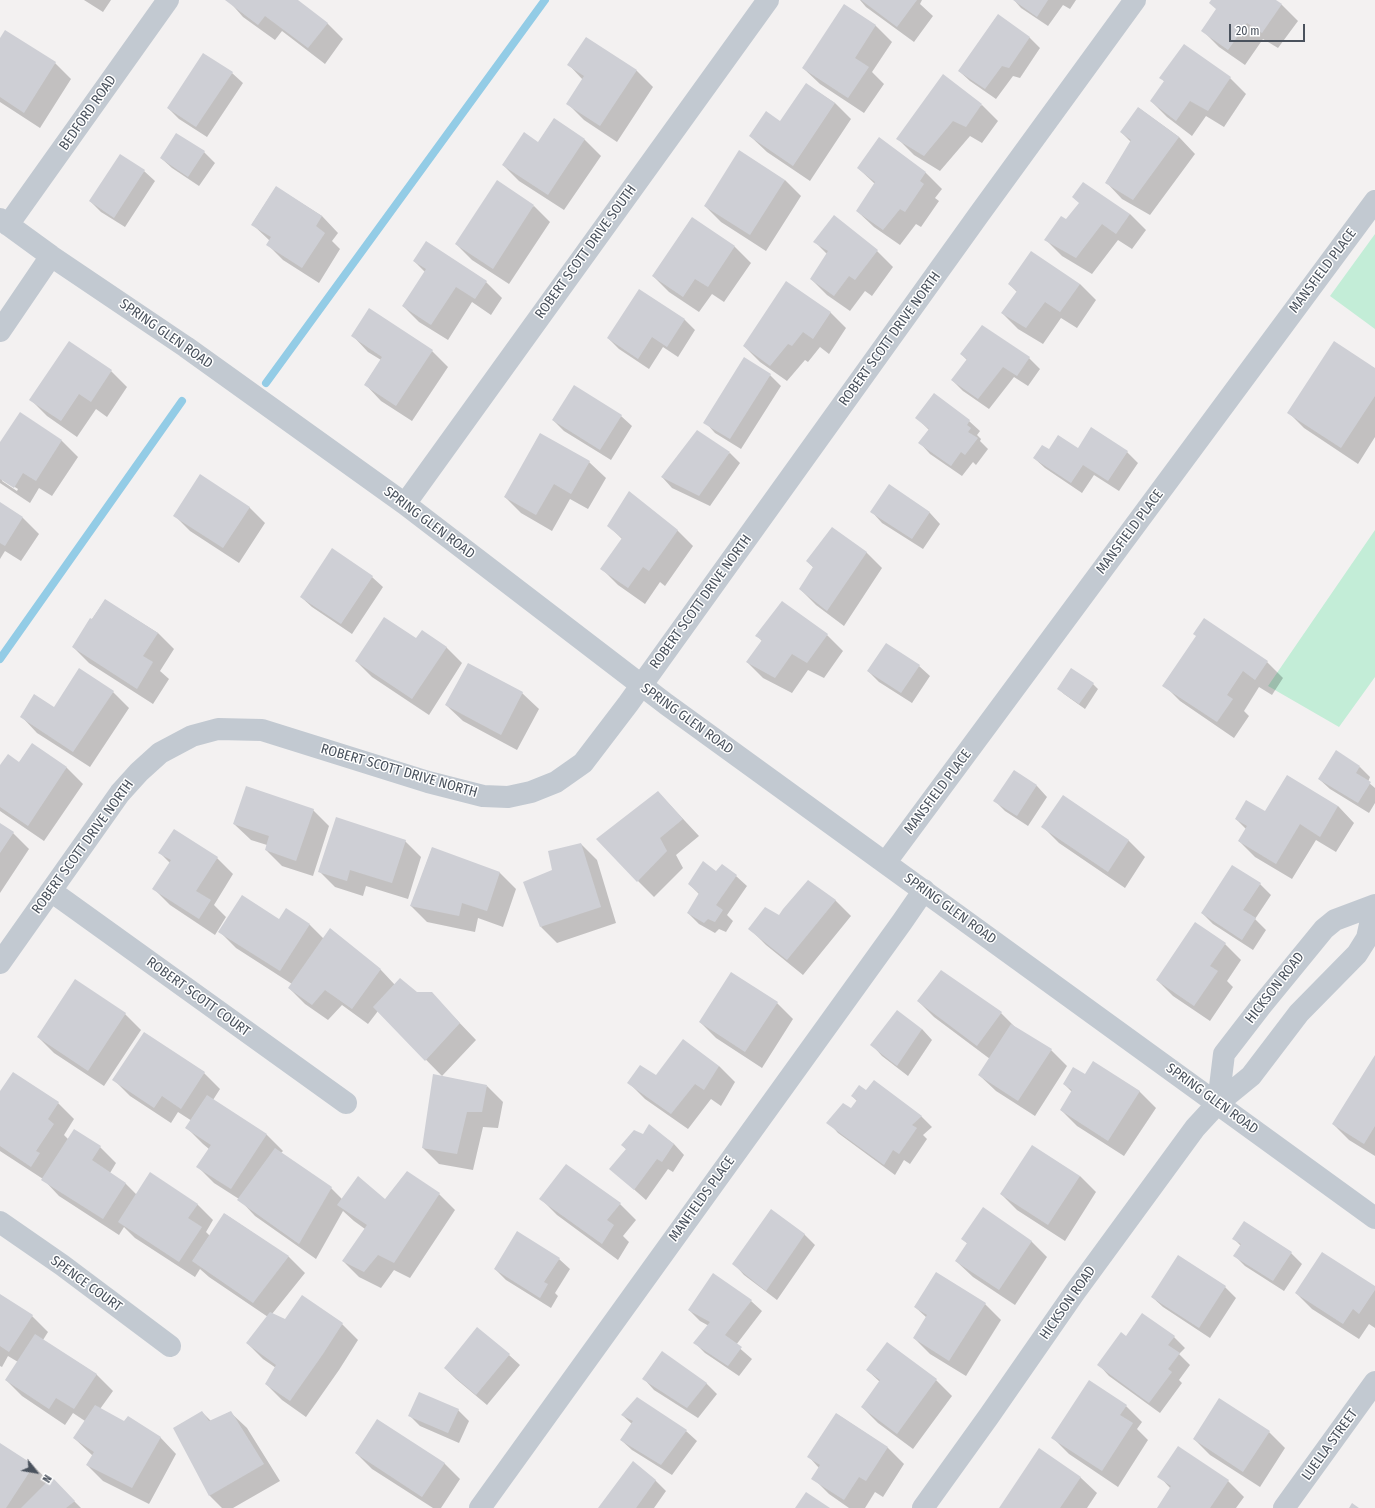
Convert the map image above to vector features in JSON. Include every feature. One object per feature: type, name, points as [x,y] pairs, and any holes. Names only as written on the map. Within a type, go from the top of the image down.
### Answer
[{"type":"street","name":"BEDFORD ROAD","points":[[4,222],[168,0]]},
{"type":"street","name":"ROBERT SCOTT DRIVE SOUTH","points":[[405,504],[768,0]]},
{"type":"street","name":"ROBERT SCOTT DRIVE NORTH","points":[[0,963],[120,792],[160,753],[192,736],[218,729],[262,730],[428,782],[483,796],[508,797],[531,792],[556,782],[583,763],[628,704],[1135,0]]},
{"type":"street","name":"MANSFIELD PLACE","points":[[886,862],[1375,201]]},
{"type":"street","name":"SPRING GLEN ROAD","points":[[4,222],[51,256],[186,347],[405,504],[641,685],[1375,1218]]},
{"type":"street","points":[[0,330],[51,256]]},
{"type":"street","name":"MANFIELDS PLACE","points":[[480,1508],[924,890]]},
{"type":"street","name":"ROBERT SCOTT COURT","points":[[51,891],[346,1103]]},
{"type":"street","name":"HICKSON ROAD","points":[[923,1508],[1101,1257],[1195,1128],[1218,1103],[1251,1076],[1299,1013],[1357,954],[1367,938],[1374,906],[1345,915],[1335,920],[1324,929],[1261,1006],[1224,1054],[1218,1103]]},
{"type":"street","name":"SPENCE COURT","points":[[0,1222],[62,1265],[170,1346]]},
{"type":"street","name":"LUELLA STREET","points":[[1284,1508],[1375,1382]]},
{"type":"green space","points":[[1375,234],[1375,329],[1330,296]]},
{"type":"green space","points":[[1375,530],[1375,677],[1339,727],[1268,686]]},
{"type":"building","points":[[225,0],[298,0],[328,23],[308,48],[265,16],[258,25]]},
{"type":"building","points":[[861,0],[917,0],[897,27]]},
{"type":"building","points":[[1013,0],[1048,0],[1037,17]]},
{"type":"building","points":[[1211,0],[1276,0],[1282,4],[1262,33],[1247,23],[1228,50],[1201,31],[1216,9],[1209,3]]},
{"type":"building","points":[[844,4],[876,25],[855,58],[869,67],[848,98],[802,68]]},
{"type":"building","points":[[998,14],[1030,37],[1009,68],[1002,66],[985,89],[958,71]]},
{"type":"building","points":[[5,30],[56,62],[24,113],[0,97],[0,38]]},
{"type":"building","points":[[586,37],[637,70],[600,126],[566,104],[584,76],[567,65]]},
{"type":"building","points":[[1184,44],[1231,77],[1208,111],[1190,101],[1176,121],[1150,101],[1164,81],[1159,78]]},
{"type":"building","points":[[203,53],[233,72],[196,127],[167,108]]},
{"type":"building","points":[[943,74],[982,104],[966,127],[953,121],[924,156],[896,139]]},
{"type":"building","points":[[806,83],[835,103],[793,166],[749,136],[766,111],[780,121]]},
{"type":"building","points":[[1138,107],[1179,137],[1133,200],[1105,183],[1131,140],[1120,132]]},
{"type":"building","points":[[554,118],[585,139],[548,195],[502,165],[524,132],[538,142]]},
{"type":"building","points":[[176,133],[205,151],[188,177],[160,158]]},
{"type":"building","points":[[879,137],[926,172],[920,181],[924,184],[905,212],[900,209],[883,230],[856,211],[875,182],[857,168]]},
{"type":"building","points":[[739,150],[785,180],[750,235],[704,206]]},
{"type":"building","points":[[120,154],[145,170],[114,218],[89,201]]},
{"type":"building","points":[[497,180],[534,205],[493,269],[455,244]]},
{"type":"building","points":[[1083,182],[1130,214],[1116,234],[1102,224],[1076,258],[1044,240],[1061,216],[1066,219],[1079,203],[1072,197]]},
{"type":"building","points":[[276,186],[322,216],[316,226],[325,233],[302,268],[266,245],[271,237],[251,225]]},
{"type":"building","points":[[834,215],[878,250],[855,280],[849,276],[834,296],[810,279],[828,251],[813,242]]},
{"type":"building","points":[[692,217],[735,246],[708,287],[695,279],[683,297],[652,276]]},
{"type":"building","points":[[426,241],[487,281],[475,299],[456,287],[431,325],[402,306],[426,269],[413,261]]},
{"type":"building","points":[[1031,251],[1080,284],[1060,312],[1045,302],[1026,328],[1001,313],[1017,291],[1008,284]]},
{"type":"building","points":[[786,281],[831,312],[813,339],[803,332],[792,346],[788,344],[770,366],[743,346]]},
{"type":"building","points":[[639,289],[685,319],[667,347],[652,337],[638,359],[607,338]]},
{"type":"building","points":[[369,308],[433,350],[396,406],[364,385],[382,357],[351,336]]},
{"type":"building","points":[[982,325],[1030,357],[1017,376],[1003,367],[978,399],[951,380],[967,359],[960,354]]},
{"type":"building","points":[[69,341],[112,370],[91,402],[79,394],[61,421],[29,400]]},
{"type":"building","points":[[1334,341],[1375,368],[1375,396],[1341,448],[1287,413]]},
{"type":"building","points":[[744,357],[771,374],[730,439],[703,423]]},
{"type":"building","points":[[574,385],[622,415],[600,450],[552,420]]},
{"type":"building","points":[[934,393],[970,420],[967,425],[971,428],[968,432],[978,438],[965,455],[961,452],[951,466],[918,443],[929,429],[915,418]]},
{"type":"building","points":[[20,412],[62,440],[36,481],[23,473],[14,488],[0,479],[0,442]]},
{"type":"building","points":[[1091,427],[1128,451],[1108,481],[1083,465],[1071,483],[1033,458],[1042,445],[1049,449],[1058,435],[1078,448]]},
{"type":"building","points":[[697,430],[730,452],[699,496],[661,477]]},
{"type":"building","points":[[540,433],[590,461],[571,494],[554,484],[536,515],[504,497]]},
{"type":"building","points":[[200,474],[250,507],[223,548],[173,516]]},
{"type":"building","points":[[889,484],[930,512],[912,539],[870,512]]},
{"type":"building","points":[[629,491],[678,530],[649,571],[643,567],[628,588],[600,569],[622,538],[607,526]]},
{"type":"building","points":[[0,502],[23,517],[5,546],[0,543]]},
{"type":"building","points":[[832,527],[867,552],[827,611],[799,589],[813,567],[806,561]]},
{"type":"building","points":[[332,548],[373,576],[341,624],[300,597]]},
{"type":"building","points":[[105,599],[158,633],[143,656],[153,662],[137,689],[72,647],[90,618],[92,619]]},
{"type":"building","points":[[782,601],[828,634],[807,663],[792,654],[775,678],[746,662],[762,640],[755,636]]},
{"type":"building","points":[[384,617],[416,638],[422,630],[447,647],[412,699],[355,661]]},
{"type":"building","points":[[1204,618],[1268,661],[1255,680],[1243,671],[1227,695],[1233,699],[1217,722],[1162,686],[1196,636],[1193,634]]},
{"type":"building","points":[[886,643],[920,665],[901,693],[867,671]]},
{"type":"building","points":[[468,663],[523,692],[501,735],[445,705]]},
{"type":"building","points":[[79,668],[114,691],[73,752],[20,717],[34,694],[54,707]]},
{"type":"building","points":[[1071,668],[1094,683],[1079,704],[1057,689]]},
{"type":"building","points":[[32,743],[67,767],[28,826],[0,807],[0,765],[8,754],[19,762]]},
{"type":"building","points":[[1336,750],[1360,766],[1356,773],[1371,782],[1358,803],[1318,779]]},
{"type":"building","points":[[1014,770],[1037,785],[1017,816],[993,801]]},
{"type":"building","points":[[1287,775],[1338,806],[1320,837],[1300,824],[1276,864],[1238,841],[1247,826],[1235,819],[1246,800],[1265,811]]},
{"type":"building","points":[[246,786],[314,809],[296,861],[265,850],[269,836],[233,824]]},
{"type":"building","points":[[658,791],[683,819],[660,838],[667,851],[637,882],[596,839]]},
{"type":"building","points":[[1063,795],[1129,840],[1108,872],[1041,827]]},
{"type":"building","points":[[336,817],[406,840],[392,883],[350,870],[347,881],[318,872]]},
{"type":"building","points":[[0,823],[14,832],[0,853]]},
{"type":"building","points":[[174,829],[218,857],[196,891],[211,900],[199,919],[152,889],[171,860],[158,853]]},
{"type":"building","points":[[581,843],[601,907],[540,927],[523,882],[552,870],[548,851]]},
{"type":"building","points":[[432,847],[500,872],[487,911],[462,903],[459,916],[410,906]]},
{"type":"building","points":[[703,861],[716,871],[722,864],[737,875],[716,905],[723,910],[715,922],[708,919],[704,923],[687,913],[699,893],[688,884]]},
{"type":"building","points":[[1232,865],[1261,883],[1243,910],[1256,918],[1242,940],[1201,913]]},
{"type":"building","points":[[808,880],[836,900],[787,960],[748,929],[765,907],[779,915]]},
{"type":"building","points":[[242,895],[279,919],[286,908],[310,924],[280,971],[218,932]]},
{"type":"building","points":[[1195,922],[1226,943],[1210,966],[1218,971],[1194,1006],[1156,980]]},
{"type":"building","points":[[330,928],[381,969],[352,1009],[325,990],[312,1005],[288,988]]},
{"type":"building","points":[[941,970],[1002,1012],[977,1046],[917,1001]]},
{"type":"building","points":[[731,972],[778,1002],[745,1052],[699,1022]]},
{"type":"building","points":[[400,978],[417,992],[432,992],[460,1023],[425,1061],[373,1007]]},
{"type":"building","points":[[75,979],[126,1013],[88,1071],[37,1037]]},
{"type":"building","points":[[897,1010],[922,1029],[897,1066],[870,1045]]},
{"type":"building","points":[[1011,1024],[1052,1049],[1018,1101],[978,1075]]},
{"type":"building","points":[[144,1032],[205,1072],[181,1109],[162,1096],[154,1108],[112,1080]]},
{"type":"building","points":[[683,1039],[719,1066],[704,1090],[695,1084],[671,1114],[627,1083],[640,1065],[656,1075]]},
{"type":"building","points":[[1375,1055],[1375,1126],[1364,1144],[1332,1124]]},
{"type":"building","points":[[1093,1061],[1140,1091],[1108,1141],[1060,1110],[1072,1090],[1063,1084],[1073,1067],[1085,1074]]},
{"type":"building","points":[[13,1072],[59,1102],[48,1119],[54,1124],[36,1151],[40,1153],[31,1167],[0,1146],[0,1091]]},
{"type":"building","points":[[433,1074],[487,1085],[482,1112],[467,1112],[457,1154],[422,1148]]},
{"type":"building","points":[[874,1080],[922,1116],[912,1125],[917,1128],[899,1154],[893,1150],[884,1165],[826,1123],[843,1103],[851,1108],[857,1100],[851,1096],[859,1085],[866,1090]]},
{"type":"building","points":[[207,1095],[267,1134],[231,1189],[196,1167],[211,1145],[185,1128]]},
{"type":"building","points":[[649,1124],[674,1144],[662,1162],[657,1159],[634,1190],[609,1169],[626,1149],[621,1145],[634,1130],[643,1134]]},
{"type":"building","points":[[74,1129],[101,1146],[92,1160],[126,1183],[103,1219],[41,1180]]},
{"type":"building","points":[[1032,1145],[1080,1176],[1048,1225],[1000,1194]]},
{"type":"building","points":[[275,1148],[332,1187],[299,1244],[237,1200]]},
{"type":"building","points":[[566,1164],[621,1203],[607,1220],[614,1225],[602,1244],[539,1199]]},
{"type":"building","points":[[407,1171],[440,1193],[394,1263],[378,1255],[364,1272],[342,1261],[367,1225],[337,1205],[358,1176],[385,1199]]},
{"type":"building","points":[[150,1172],[198,1204],[188,1218],[202,1227],[179,1262],[118,1222]]},
{"type":"building","points":[[983,1207],[1032,1241],[999,1290],[955,1261],[967,1243],[961,1239]]},
{"type":"building","points":[[771,1209],[805,1234],[766,1291],[732,1264]]},
{"type":"building","points":[[224,1213],[289,1256],[253,1303],[192,1261]]},
{"type":"building","points":[[1244,1221],[1292,1252],[1273,1281],[1233,1256],[1241,1244],[1232,1239]]},
{"type":"building","points":[[517,1231],[560,1258],[544,1282],[548,1284],[540,1298],[494,1269]]},
{"type":"building","points":[[1322,1252],[1375,1286],[1375,1290],[1359,1314],[1353,1309],[1343,1324],[1295,1293]]},
{"type":"building","points":[[1178,1255],[1226,1286],[1199,1328],[1151,1297]]},
{"type":"building","points":[[936,1272],[986,1303],[949,1361],[913,1338],[927,1315],[914,1307]]},
{"type":"building","points":[[713,1273],[752,1300],[725,1335],[742,1347],[728,1366],[693,1343],[710,1322],[688,1310]]},
{"type":"building","points":[[0,1294],[33,1315],[9,1352],[0,1346]]},
{"type":"building","points":[[302,1295],[343,1323],[290,1401],[265,1384],[276,1365],[246,1343],[270,1312],[285,1319]]},
{"type":"building","points":[[1142,1313],[1175,1336],[1168,1345],[1180,1353],[1168,1369],[1172,1372],[1149,1403],[1097,1365],[1121,1332],[1126,1336]]},
{"type":"building","points":[[477,1327],[510,1354],[476,1395],[444,1368]]},
{"type":"building","points":[[35,1334],[97,1374],[74,1409],[56,1398],[49,1409],[5,1380]]},
{"type":"building","points":[[887,1342],[937,1379],[897,1434],[861,1407],[880,1380],[866,1370]]},
{"type":"building","points":[[662,1351],[707,1383],[687,1408],[642,1379]]},
{"type":"building","points":[[1089,1380],[1127,1405],[1120,1415],[1133,1423],[1102,1471],[1051,1438]]},
{"type":"building","points":[[419,1392],[459,1409],[448,1433],[408,1416]]},
{"type":"building","points":[[637,1397],[687,1430],[661,1465],[620,1440],[633,1421],[621,1415]]},
{"type":"building","points":[[1219,1398],[1270,1431],[1243,1472],[1193,1439]]},
{"type":"building","points":[[95,1405],[124,1421],[128,1416],[161,1437],[132,1488],[86,1465],[94,1452],[73,1438]]},
{"type":"building","points":[[202,1411],[209,1421],[231,1411],[264,1464],[209,1496],[173,1428]]},
{"type":"building","points":[[836,1413],[888,1447],[866,1481],[859,1477],[844,1500],[811,1479],[820,1465],[807,1457]]},
{"type":"building","points":[[377,1419],[445,1463],[422,1497],[355,1453]]},
{"type":"building","points":[[0,1443],[34,1465],[6,1508],[0,1508]]},
{"type":"building","points":[[1178,1446],[1229,1480],[1210,1508],[1157,1508],[1171,1486],[1157,1477]]},
{"type":"building","points":[[1039,1448],[1081,1477],[1060,1508],[999,1508]]},
{"type":"building","points":[[633,1461],[656,1480],[636,1508],[598,1508]]},
{"type":"building","points":[[52,1477],[75,1501],[66,1508],[21,1508]]},
{"type":"building","points":[[806,1492],[830,1508],[795,1508]]},
{"type":"building","points":[[1352,1503],[1359,1508],[1349,1508]]},
{"type":"waterway","points":[[266,383],[545,0]]},
{"type":"waterway","points":[[0,659],[182,401]]}]
